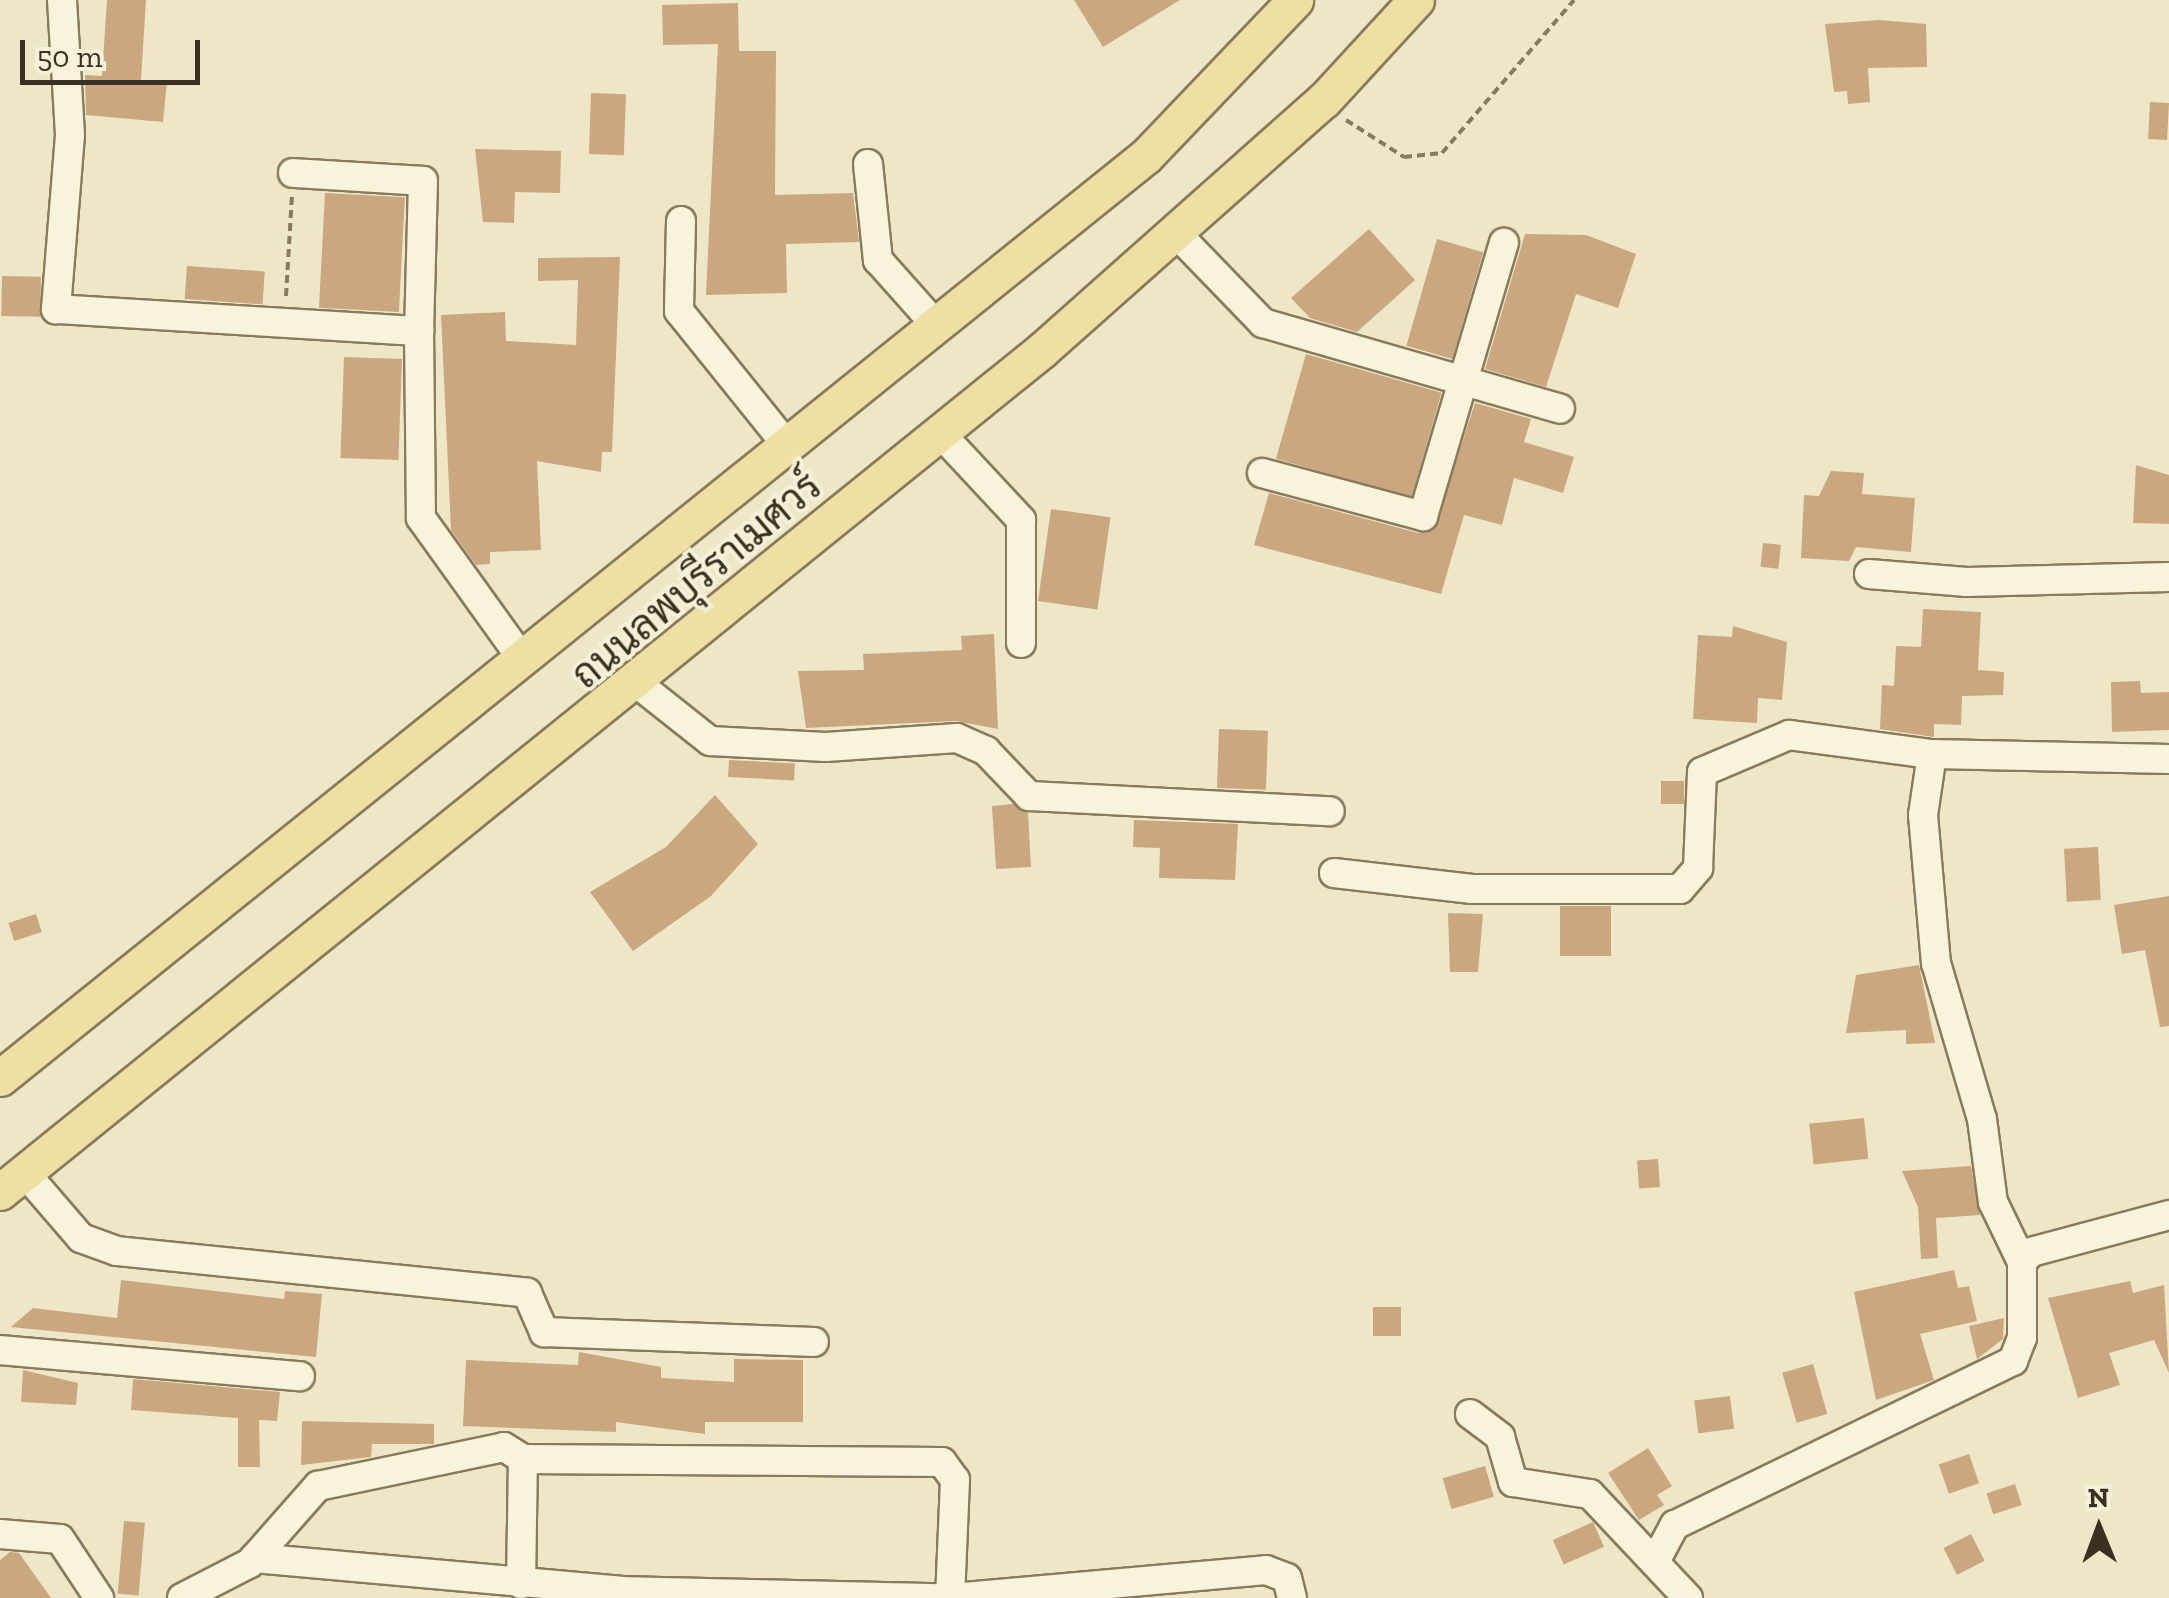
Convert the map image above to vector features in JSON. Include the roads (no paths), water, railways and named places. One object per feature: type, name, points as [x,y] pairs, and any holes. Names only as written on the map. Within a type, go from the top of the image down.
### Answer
[{"type":"main road","name":"ถนนลพบุรีราเมศวร์","points":[[0,1078],[1146,156],[1295,0]]},
{"type":"main road","name":"ถนนลพบุรีราเมศวร์","points":[[12,1183],[638,684],[1177,234],[1324,100],[1416,0]]},
{"type":"street","points":[[62,0],[70,134],[56,308],[284,326],[419,331]]},
{"type":"street","points":[[868,164],[878,260],[936,325]]},
{"type":"street","points":[[293,172],[423,181],[419,331],[421,518],[523,660]]},
{"type":"street","points":[[681,221],[675,279],[683,319],[786,444]]},
{"type":"street","points":[[1177,234],[1263,323],[1560,410]]},
{"type":"street","points":[[1262,473],[1423,516],[1504,243]]},
{"type":"street","points":[[940,433],[1021,520],[1021,643]]},
{"type":"street","points":[[1868,574],[1968,582],[2169,578]]},
{"type":"street","points":[[638,684],[704,740],[826,746],[957,738],[986,750],[1028,796],[1330,811]]},
{"type":"street","points":[[1334,873],[1472,889],[1680,889],[1698,868],[1700,777],[1714,762],[1790,735],[1932,754],[2169,759]]},
{"type":"street","points":[[1656,1560],[1674,1524],[2006,1367],[2022,1338],[2022,1262],[1993,1202],[1982,1119],[1936,964],[1922,815],[1932,754]]},
{"type":"street","points":[[12,1183],[81,1238],[117,1252],[526,1293],[544,1332],[814,1342]]},
{"type":"street","points":[[2022,1262],[2041,1247],[2169,1215]]},
{"type":"street","points":[[0,1350],[300,1376]]},
{"type":"street","points":[[1470,1414],[1500,1437],[1513,1482],[1590,1494],[1688,1598]]},
{"type":"street","points":[[182,1598],[254,1558],[324,1483],[488,1448],[523,1459],[942,1462],[956,1480],[951,1598],[1266,1570],[1287,1578],[1292,1598]]},
{"type":"street","points":[[521,1584],[523,1459]]},
{"type":"street","points":[[0,1534],[60,1539],[100,1598]]},
{"type":"street","points":[[254,1558],[521,1584],[937,1598]]}]
